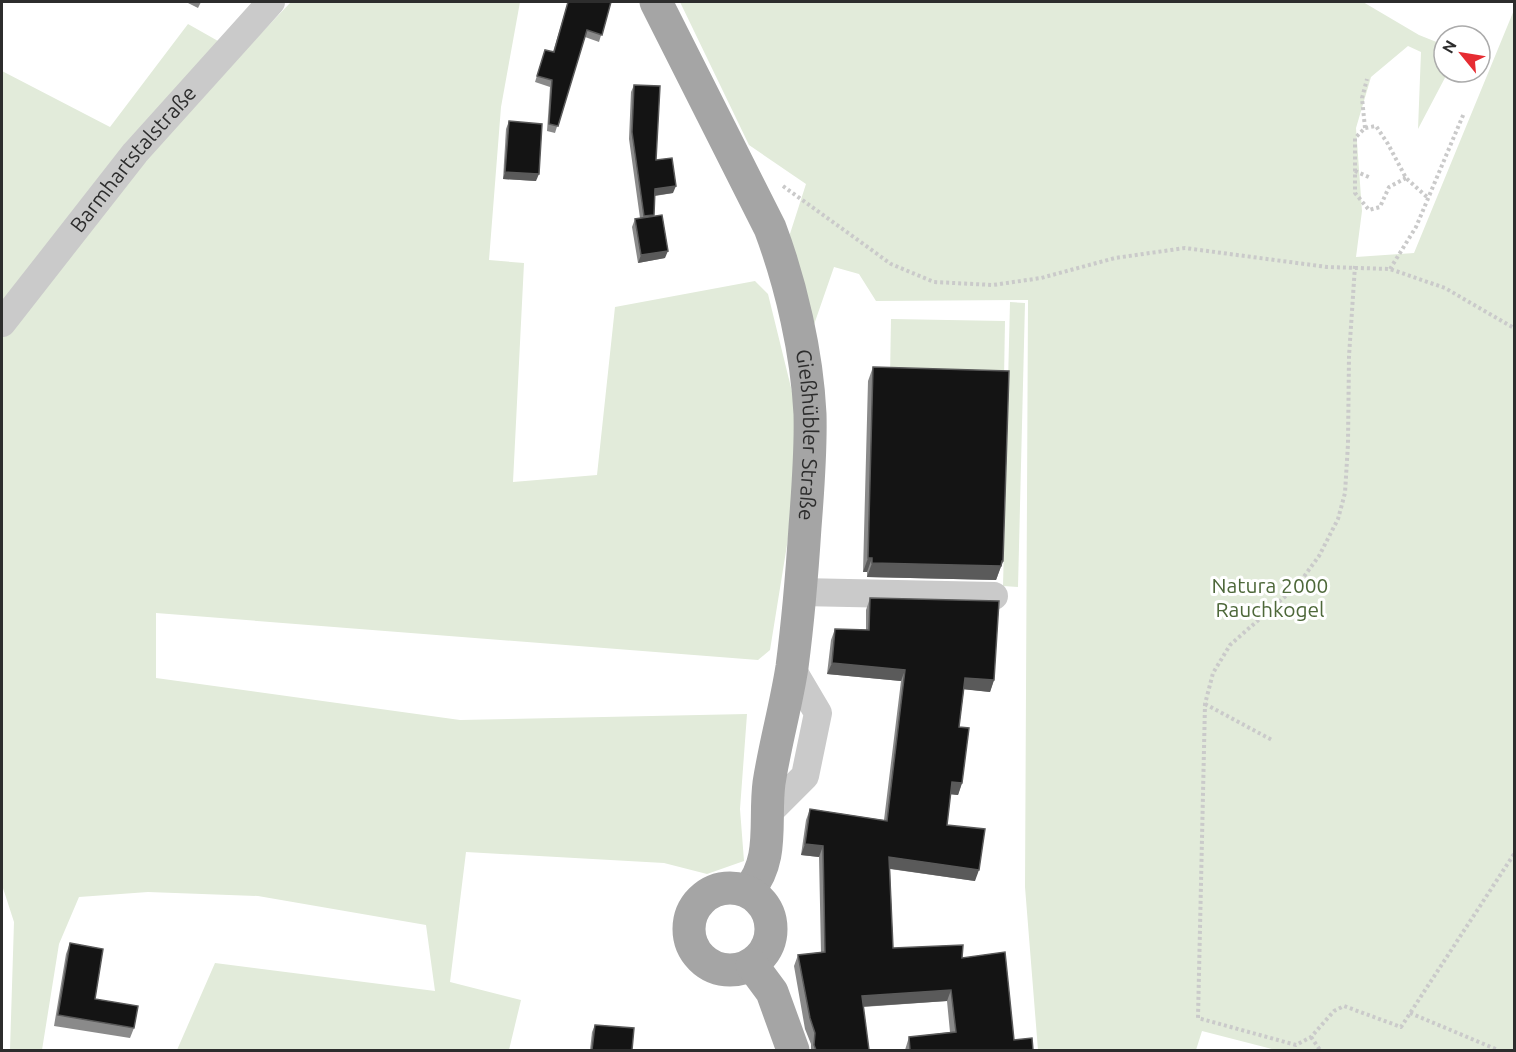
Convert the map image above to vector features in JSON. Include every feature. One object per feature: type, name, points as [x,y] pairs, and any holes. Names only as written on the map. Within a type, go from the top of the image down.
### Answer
[{"type":"main road","name":"Gießhübler Straße","points":[[656,2],[770,228],[784,266],[804,366],[810,422],[810,456],[792,669],[769,784],[768,846],[757,881],[748,891]]},
{"type":"main road","points":[[720,888],[748,891],[761,901],[769,915],[772,928],[770,943],[761,957],[752,965],[737,971],[719,970],[698,956],[691,944],[688,931],[691,914],[698,902],[720,888]]},
{"type":"main road","points":[[752,965],[772,992],[793,1050]]},
{"type":"street","name":"Barmhartstalstraße","points":[[2,323],[135,153],[271,2]]},
{"type":"street","points":[[800,592],[994,596]]},
{"type":"path","points":[[1365,128],[1362,98],[1368,79]]},
{"type":"path","points":[[1390,269],[1416,227],[1464,113]]},
{"type":"path","points":[[1406,178],[1389,187],[1380,207],[1369,210],[1355,193],[1355,138],[1365,128],[1376,126],[1406,178],[1428,198]]},
{"type":"path","points":[[1355,171],[1371,178]]},
{"type":"path","points":[[778,183],[891,264],[934,282],[993,285],[1041,278],[1115,258],[1185,248],[1327,267],[1355,266],[1390,269],[1445,288],[1515,328]]},
{"type":"path","points":[[1355,266],[1349,356],[1345,493],[1338,519],[1319,556],[1297,586],[1230,645],[1213,673],[1205,705],[1198,1018],[1296,1045],[1311,1036],[1334,1011],[1344,1006],[1401,1027],[1515,854]]},
{"type":"path","points":[[1205,705],[1272,740]]},
{"type":"path","points":[[1410,1013],[1498,1050]]},
{"type":"path","points":[[1311,1036],[1320,1050]]},
{"type":"green space","points":[[291,2],[520,2],[501,107],[489,260],[524,263],[513,482],[597,475],[615,307],[755,281],[768,294],[797,412],[792,514],[770,650],[758,660],[156,613],[156,678],[460,720],[747,714],[740,809],[744,861],[707,874],[664,863],[466,852],[450,982],[521,1000],[509,1050],[177,1050],[215,963],[435,991],[426,925],[258,896],[148,892],[79,897],[59,944],[42,1050],[10,1050],[14,922],[2,885],[2,71],[110,127],[188,24],[241,54]]},
{"type":"green space","name":"Natura 2000 Rauchkogel","points":[[680,2],[1363,2],[1432,40],[1432,84],[1442,84],[1418,129],[1421,52],[1408,46],[1371,77],[1356,128],[1362,211],[1356,257],[1414,253],[1484,84],[1492,84],[1492,63],[1514,10],[1514,1050],[1276,1050],[1202,1031],[1196,1050],[1038,1050],[1025,887],[1028,300],[876,301],[859,274],[834,267],[809,339],[788,240],[806,184],[749,145]]},
{"type":"green space","points":[[1010,302],[1025,303],[1018,587],[1003,586]]},
{"type":"green space","points":[[891,319],[1005,321],[1004,379],[890,377]]},
{"type":"building","points":[[568,2],[611,2],[602,35],[587,30],[558,126],[549,124],[552,80],[537,76],[545,50],[554,52]]},
{"type":"building","points":[[634,85],[660,86],[656,160],[672,158],[676,186],[655,189],[654,215],[644,216],[632,132]]},
{"type":"building","points":[[509,121],[542,124],[539,174],[505,172]]},
{"type":"building","points":[[662,215],[668,251],[641,255],[635,219]]},
{"type":"building","points":[[873,367],[1009,371],[1001,566],[872,563],[872,558],[868,558]]},
{"type":"building","points":[[870,598],[999,601],[994,680],[965,678],[959,727],[969,728],[962,783],[952,782],[947,825],[985,829],[979,870],[889,857],[893,948],[963,945],[962,958],[1005,952],[1014,1040],[1032,1038],[1033,1050],[910,1050],[909,1037],[956,1032],[951,990],[862,996],[869,1050],[816,1050],[814,1045],[815,1033],[798,955],[825,952],[823,846],[805,844],[810,809],[887,821],[905,670],[832,663],[835,629],[869,630]]},
{"type":"building","points":[[70,943],[103,949],[95,999],[138,1006],[134,1028],[58,1015]]},
{"type":"building","points":[[595,1025],[634,1028],[632,1050],[592,1050]]}]
